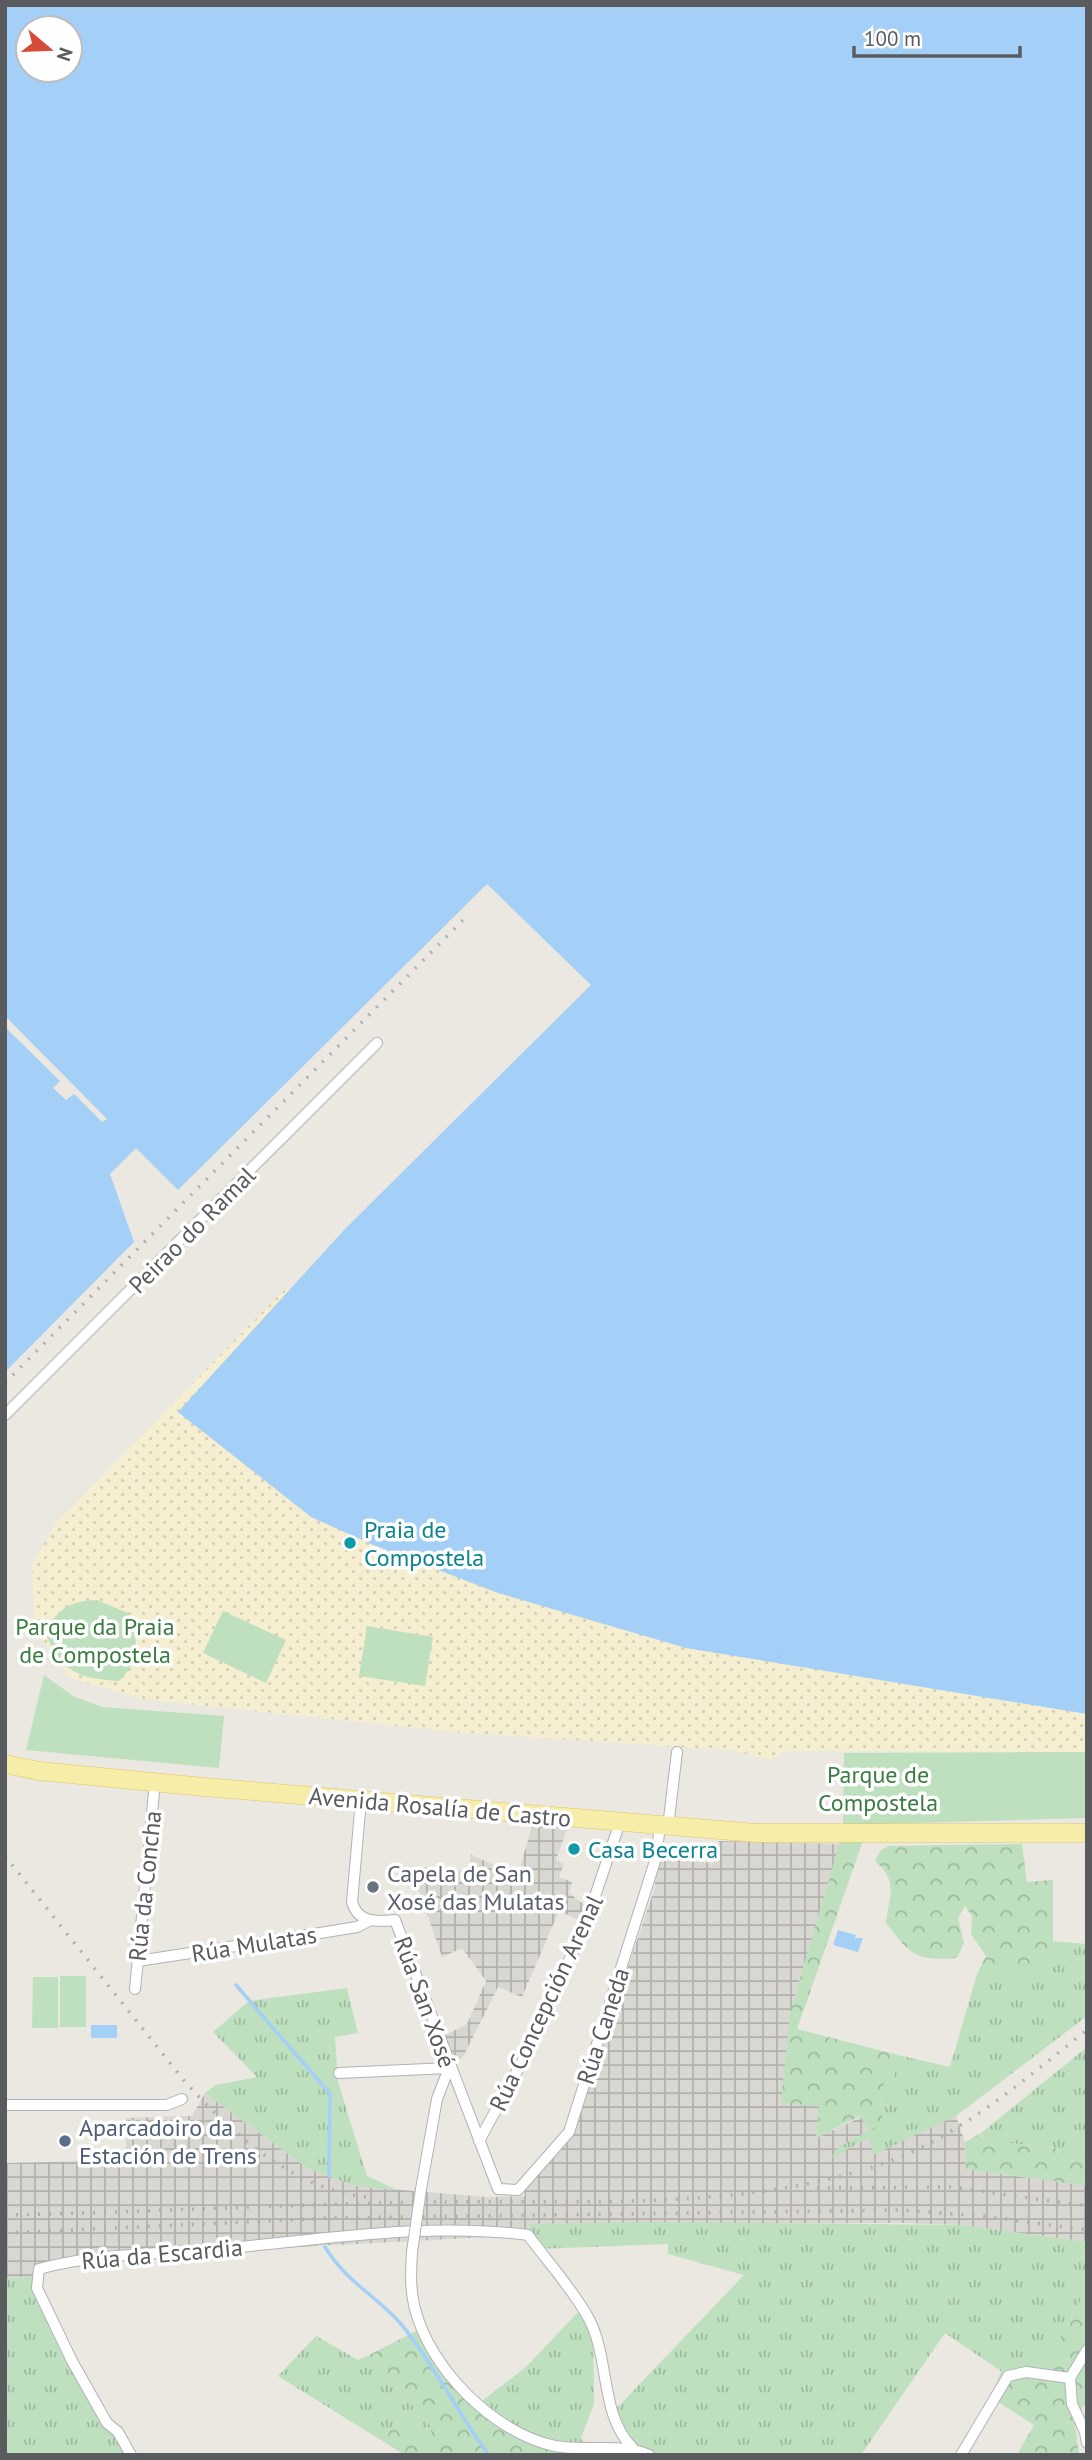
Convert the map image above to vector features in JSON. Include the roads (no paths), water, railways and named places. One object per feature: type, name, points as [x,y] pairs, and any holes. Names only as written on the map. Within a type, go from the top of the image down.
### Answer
[{"type":"main road","name":"Avenida Rosalía de Castro","points":[[5,1764],[155,1782],[664,1826],[810,1835],[1087,1833]]},
{"type":"street","name":"Peirao do Ramal","points":[[5,1415],[377,1043]]},
{"type":"street","name":"Rúa Caneda","points":[[498,2189],[518,2190],[569,2132],[656,1858],[677,1752]]},
{"type":"street","name":"Rúa da Concha","points":[[135,1989],[155,1782]]},
{"type":"street","name":"Rúa San Xosé","points":[[361,1800],[352,1902],[357,1914],[369,1921],[395,1920],[449,2068],[498,2189]]},
{"type":"street","name":"Rúa Concepción Arenal","points":[[479,2141],[529,2049],[586,1923],[620,1822]]},
{"type":"street","name":"Rúa Mulatas","points":[[138,1961],[357,1927],[369,1921]]},
{"type":"street","points":[[339,2073],[449,2068],[437,2099],[421,2189],[410,2283],[422,2328],[432,2350],[478,2404],[522,2434],[552,2445],[592,2450],[632,2447],[649,2455]]},
{"type":"street","points":[[5,2105],[167,2105],[182,2099]]},
{"type":"street","name":"Rúa da Escardia","points":[[131,2455],[118,2432],[107,2423],[72,2361],[37,2288],[39,2269],[57,2264],[143,2255],[390,2234],[497,2231],[528,2235],[588,2317],[602,2350],[612,2412],[622,2437],[632,2447]]},
{"type":"street","points":[[1087,2350],[1070,2378],[1072,2404],[1087,2443]]},
{"type":"street","points":[[961,2455],[1007,2376],[1026,2372],[1070,2378]]},
{"type":"water","points":[[5,5],[1087,5],[1087,1714],[686,1648],[498,1593],[371,1544],[311,1517],[178,1412],[345,1229],[591,985],[487,884],[178,1190],[136,1148],[110,1174],[134,1242],[5,1372],[5,1027],[60,1081],[53,1088],[66,1100],[74,1094],[102,1122],[107,1119],[5,1016]]},
{"type":"water","points":[[838,1930],[856,1935],[855,1938],[863,1938],[858,1952],[833,1945]]},
{"type":"water","points":[[91,2025],[117,2025],[117,2038],[91,2038]]},
{"type":"waterway","points":[[236,1985],[330,2094],[329,2176]]},
{"type":"waterway","points":[[325,2247],[343,2271],[401,2324],[489,2455]]},
{"type":"railway","points":[[5,1383],[465,918]]},
{"type":"railway","points":[[5,1856],[186,2083],[224,2121],[266,2156],[289,2171],[339,2192],[366,2197]]},
{"type":"railway","points":[[5,2215],[381,2203],[602,2202],[772,2190],[827,2180],[879,2165],[936,2140],[1014,2088],[1087,2030]]},
{"type":"railway","points":[[817,2188],[951,2187],[1087,2206]]},
{"type":"railway","points":[[5,2233],[332,2218],[898,2210],[983,2216],[1087,2230]]},
{"type":"place","name":"Praia de Compostela","points":[[350,1543]]},
{"type":"place","name":"Casa Becerra","points":[[574,1849]]},
{"type":"place","name":"Capela de San Xosé das Mulatas","points":[[373,1887]]},
{"type":"place","name":"Aparcadoiro da Estación de Trens","points":[[65,2141]]},
{"type":"park label","name":"Parque da Praia de Compostela","points":[[95,1640]]},
{"type":"park label","name":"Parque de Compostela","points":[[878,1788]]}]
